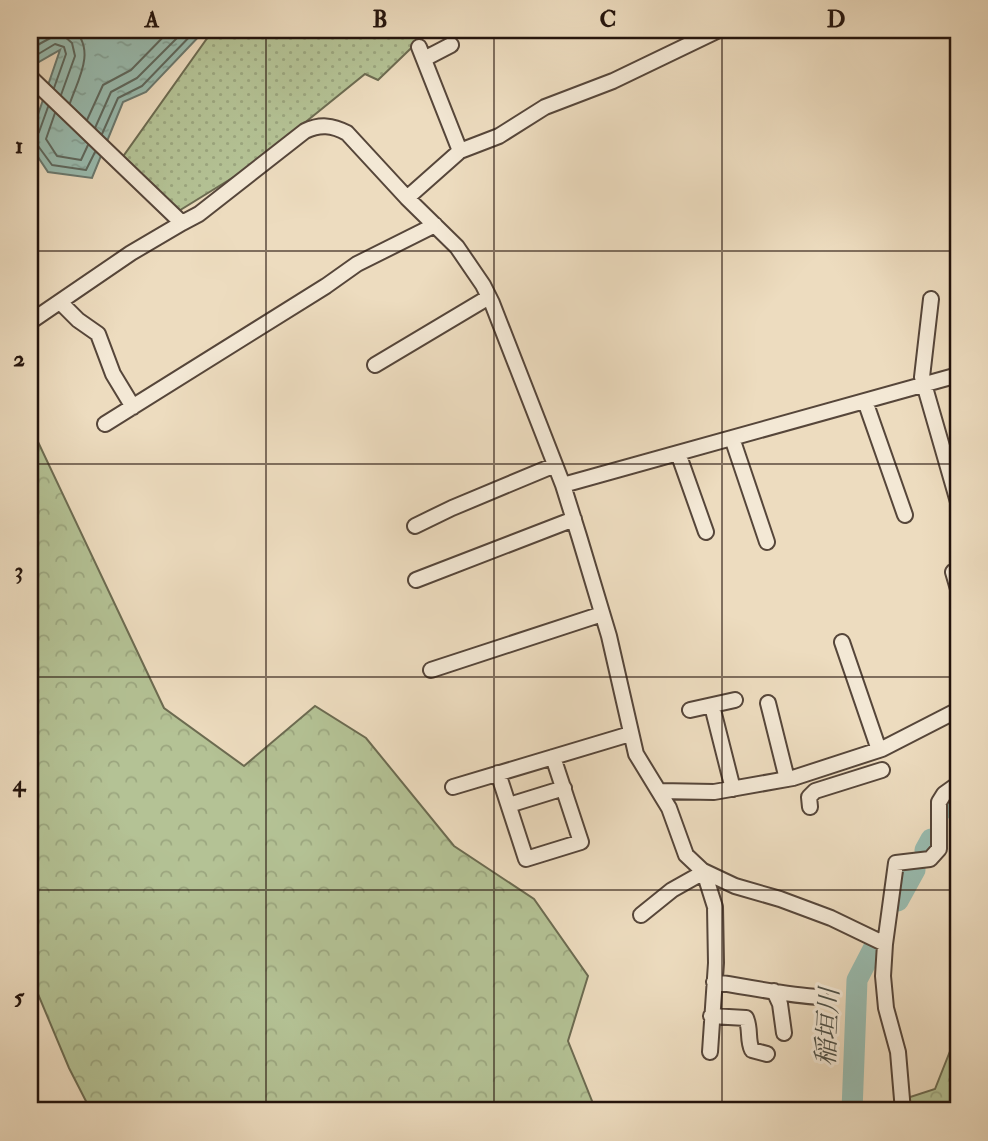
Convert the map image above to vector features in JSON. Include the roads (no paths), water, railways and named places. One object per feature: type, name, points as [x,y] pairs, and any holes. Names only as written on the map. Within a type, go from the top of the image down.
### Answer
[{"type":"street","points":[[407,198],[460,151],[499,136],[545,107],[613,81],[719,30]]},
{"type":"street","points":[[451,46],[422,53],[460,151]]},
{"type":"street","points":[[30,77],[182,223]]},
{"type":"street","points":[[30,322],[131,253],[200,214],[305,131],[326,125],[347,133],[457,247],[489,297],[574,519],[602,614],[636,754],[669,807],[686,855],[701,870],[735,886],[831,918],[885,943]]},
{"type":"street","points":[[105,424],[357,264],[435,225]]},
{"type":"street","points":[[375,365],[489,297]]},
{"type":"street","points":[[931,299],[922,377],[958,502]]},
{"type":"street","points":[[61,303],[78,320],[98,334],[113,374],[133,407]]},
{"type":"street","points":[[563,485],[958,375]]},
{"type":"street","points":[[865,401],[905,515]]},
{"type":"street","points":[[732,438],[767,542]]},
{"type":"street","points":[[678,453],[706,532]]},
{"type":"street","points":[[415,526],[555,465]]},
{"type":"street","points":[[416,580],[574,519]]},
{"type":"street","points":[[953,572],[958,589]]},
{"type":"street","points":[[431,670],[602,614]]},
{"type":"street","points":[[842,642],[879,750]]},
{"type":"street","points":[[690,710],[735,700]]},
{"type":"street","points":[[768,704],[787,779]]},
{"type":"street","points":[[712,706],[733,789]]},
{"type":"street","points":[[659,791],[715,792],[787,779],[879,750],[958,710]]},
{"type":"street","points":[[453,787],[630,734]]},
{"type":"street","points":[[498,773],[526,859],[537,856],[581,842],[553,757]]},
{"type":"street","points":[[810,807],[809,797],[821,790],[882,770]]},
{"type":"street","points":[[814,771],[821,790]]},
{"type":"street","points":[[903,1111],[898,1052],[886,1009],[883,976],[896,863],[930,859],[939,849],[939,802],[944,794],[958,784]]},
{"type":"street","points":[[509,805],[564,788]]},
{"type":"street","points":[[641,915],[701,870]]},
{"type":"street","points":[[701,870],[715,907],[710,1052]]},
{"type":"street","points":[[714,982],[820,997]]},
{"type":"street","points":[[774,991],[780,1004],[784,1032]]},
{"type":"street","points":[[711,1016],[746,1018],[750,1027],[749,1044],[752,1050],[767,1054]]},
{"type":"water","points":[[30,30],[205,30],[146,92],[123,102],[92,178],[48,172],[30,145],[30,138],[60,50],[30,67]]},
{"type":"waterway","name":"稲垣川","points":[[947,808],[953,797]]},
{"type":"waterway","name":"稲垣川","points":[[925,850],[931,839]]},
{"type":"waterway","name":"稲垣川","points":[[898,901],[915,870]]},
{"type":"waterway","name":"稲垣川","points":[[852,1111],[857,980],[873,949]]}]
